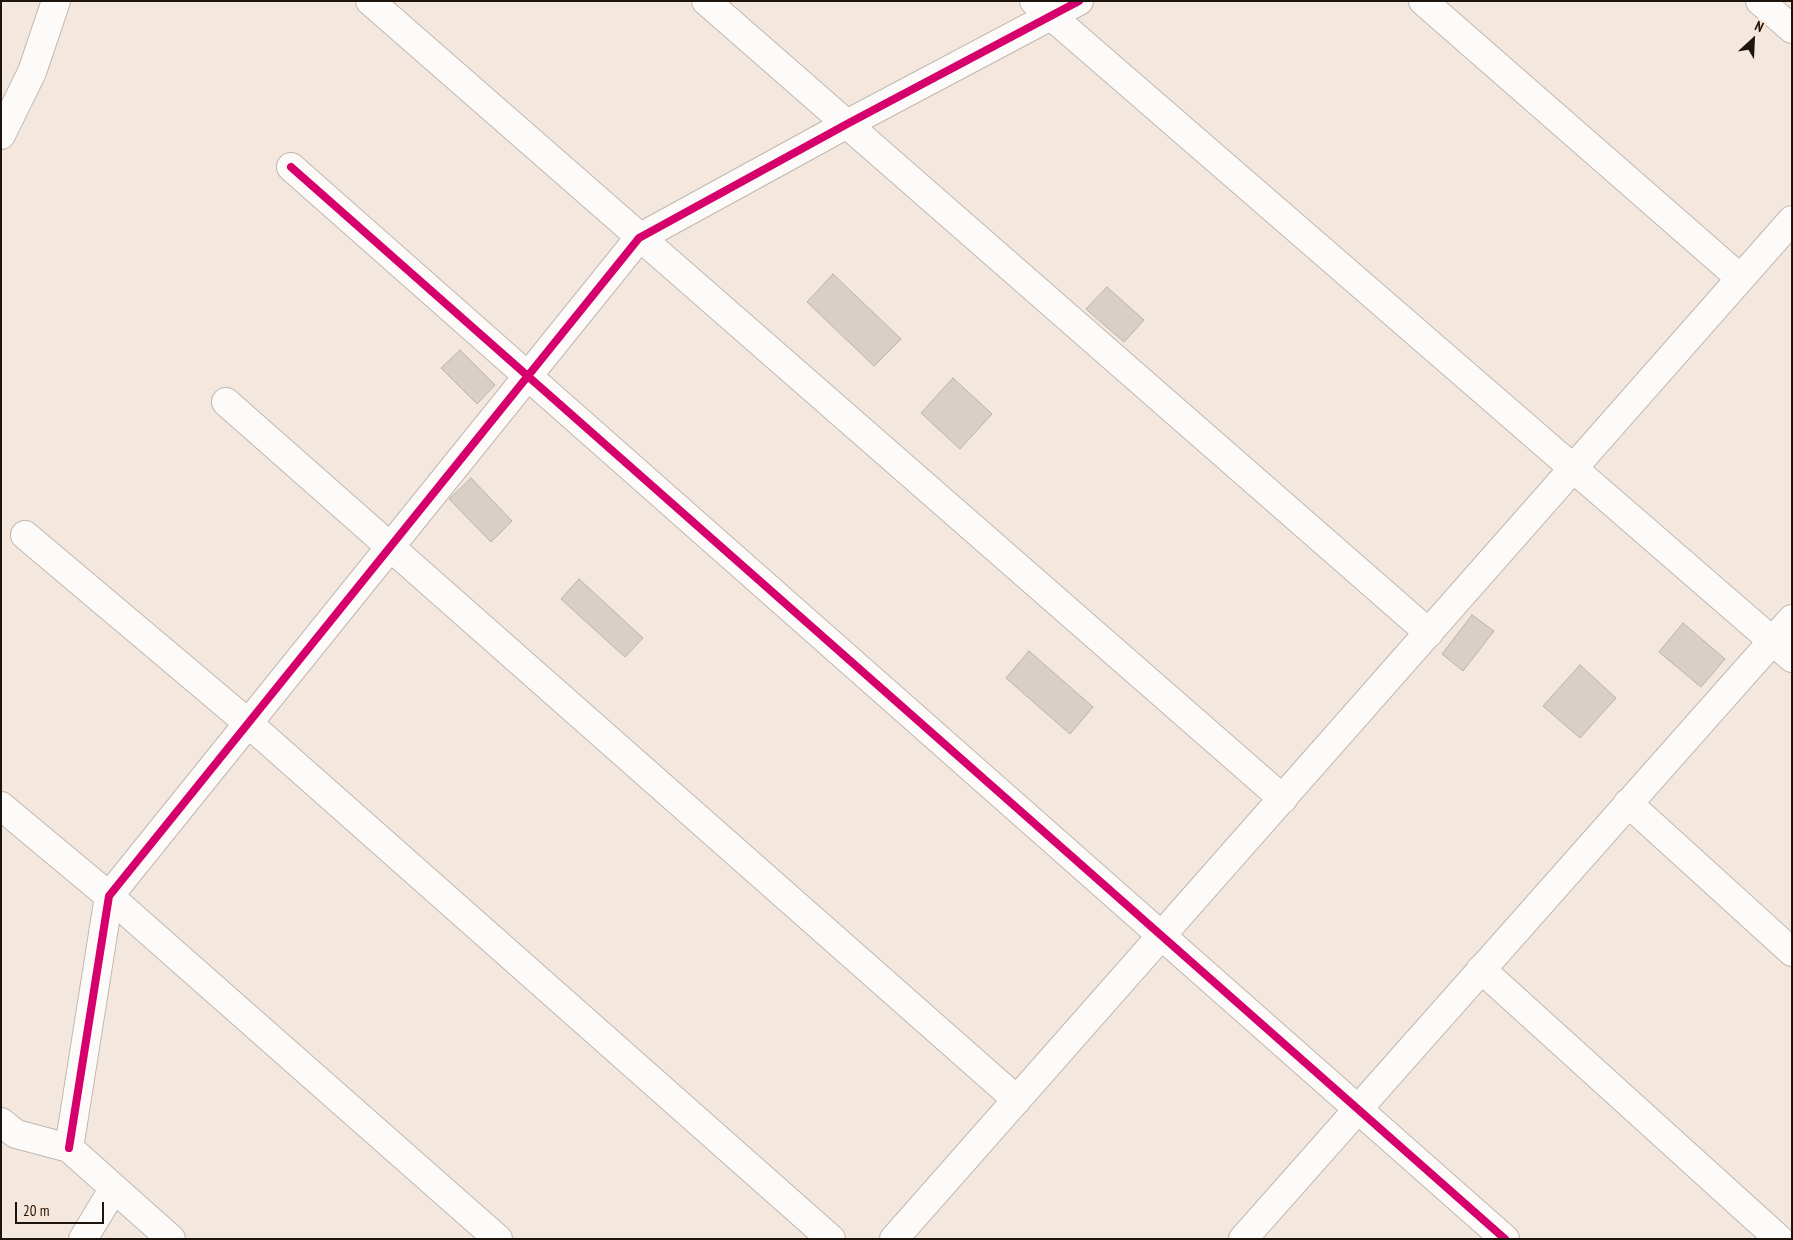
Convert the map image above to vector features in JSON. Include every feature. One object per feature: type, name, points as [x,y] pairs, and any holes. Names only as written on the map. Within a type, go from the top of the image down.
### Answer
[{"type":"street","points":[[1,135],[32,72],[56,1]]},
{"type":"street","points":[[370,1],[639,238],[1283,798]]},
{"type":"street","points":[[706,1],[1429,633]]},
{"type":"street","points":[[69,1148],[109,896],[639,238],[847,124],[1043,9],[1079,1]]},
{"type":"street","points":[[1423,1],[1740,278]]},
{"type":"street","points":[[1760,1],[1792,29]]},
{"type":"street","points":[[1043,9],[1782,649]]},
{"type":"street","points":[[291,167],[1505,1239]]},
{"type":"street","points":[[894,1239],[1792,220]]},
{"type":"street","points":[[226,402],[1017,1100]]},
{"type":"street","points":[[24,535],[248,723],[831,1239]]},
{"type":"street","points":[[1243,1239],[1628,803],[1782,649],[1792,619]]},
{"type":"street","points":[[1628,803],[1792,952]]},
{"type":"street","points":[[1,806],[109,896],[498,1239]]},
{"type":"street","points":[[1481,969],[1779,1239]]},
{"type":"street","points":[[1,1122],[16,1134],[69,1148],[171,1239]]},
{"type":"street","points":[[83,1239],[114,1188]]},
{"type":"building","points":[[833,274],[901,339],[874,366],[807,302]]},
{"type":"building","points":[[1107,287],[1144,320],[1124,342],[1086,309]]},
{"type":"building","points":[[460,350],[495,385],[477,404],[441,368]]},
{"type":"building","points":[[953,378],[992,414],[960,449],[921,413]]},
{"type":"building","points":[[471,478],[512,521],[491,542],[449,499]]},
{"type":"building","points":[[579,579],[643,638],[625,657],[561,599]]},
{"type":"building","points":[[1472,615],[1494,631],[1463,671],[1442,654]]},
{"type":"building","points":[[1683,623],[1725,659],[1701,687],[1659,652]]},
{"type":"building","points":[[1029,651],[1093,707],[1070,734],[1006,678]]},
{"type":"building","points":[[1580,665],[1616,698],[1580,738],[1543,706]]},
{"type":"cycle path","points":[[69,1148],[109,896],[639,238],[847,124],[1079,1]]},
{"type":"cycle path","points":[[291,167],[1505,1239]]}]
